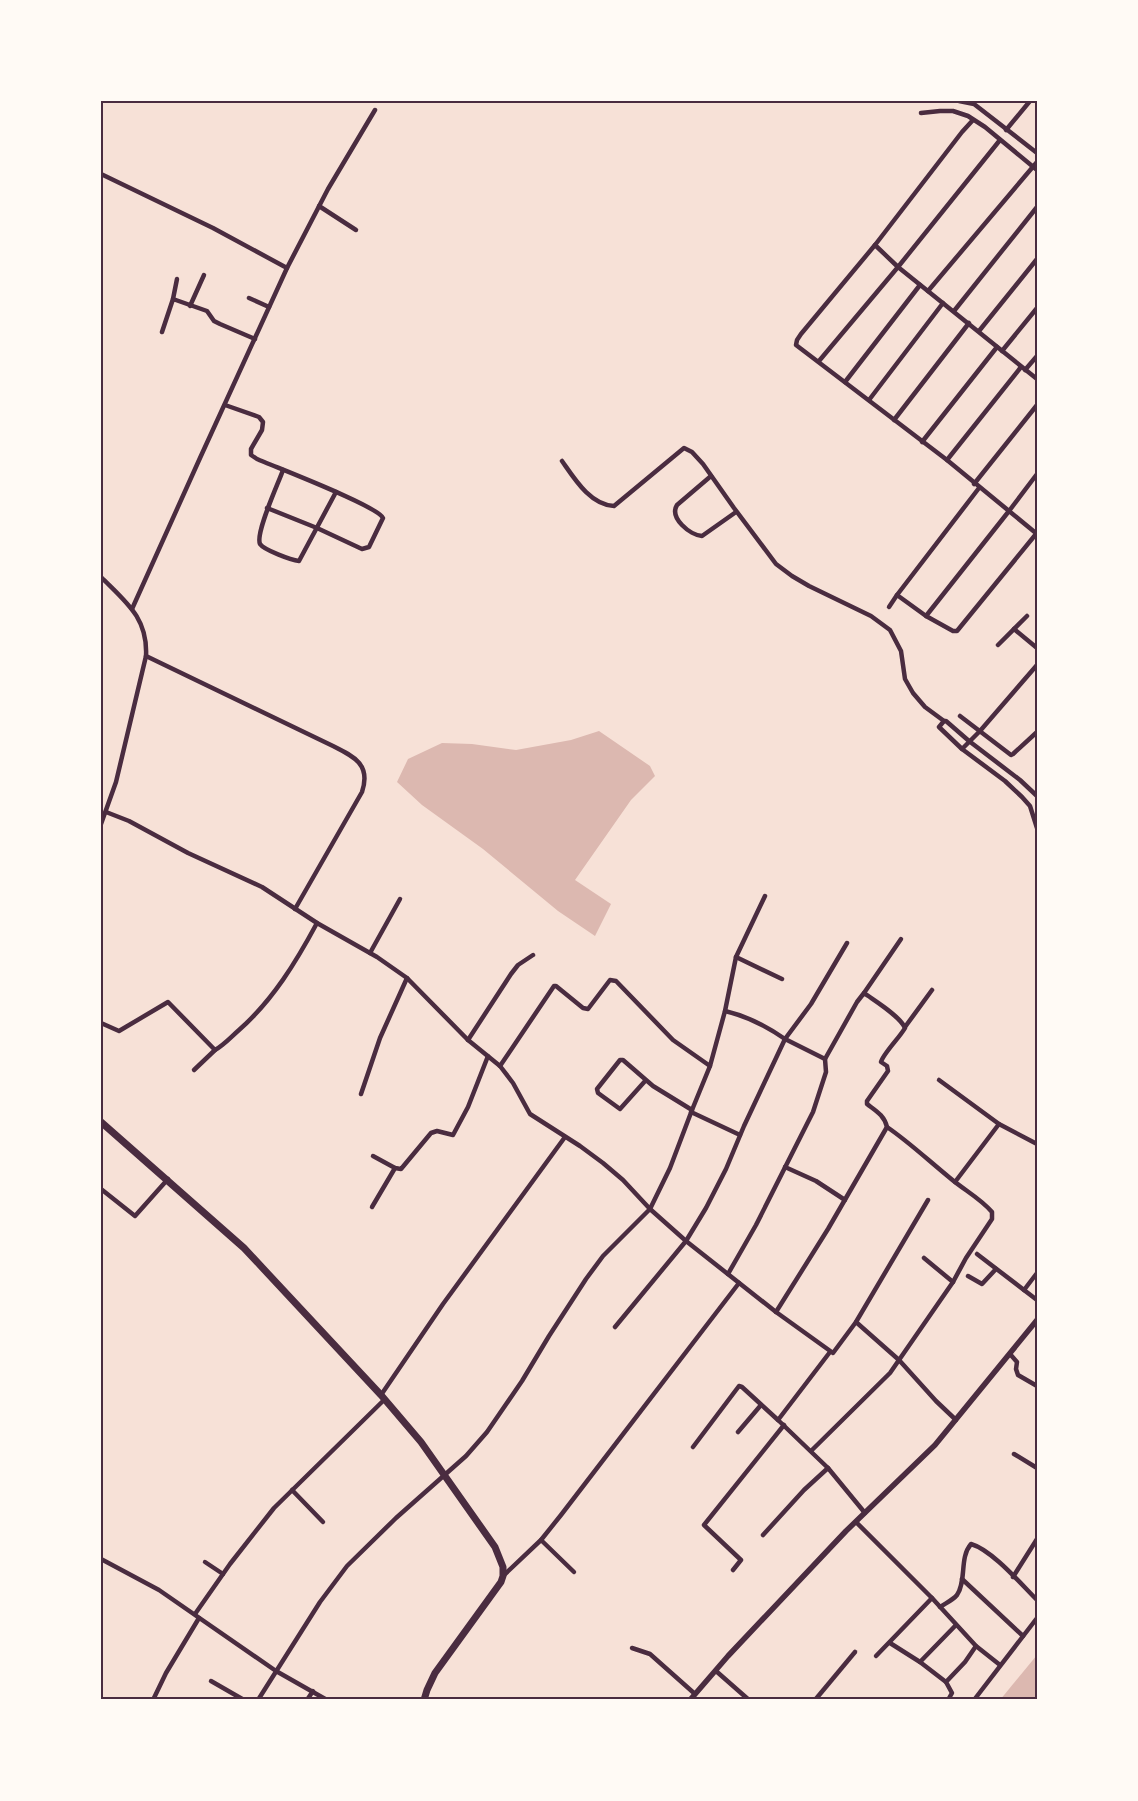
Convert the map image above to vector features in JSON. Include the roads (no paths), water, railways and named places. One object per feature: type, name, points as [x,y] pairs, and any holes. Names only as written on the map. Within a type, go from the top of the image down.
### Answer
[{"type":"highway","points":[[102,1125],[168,1179],[244,1248],[383,1397],[421,1442],[496,1546],[502,1559],[503,1576],[498,1588],[435,1673],[424,1700]]},
{"type":"main road","points":[[693,1697],[856,1522],[935,1445],[1037,1320]]},
{"type":"street","points":[[959,101],[975,103],[1006,130],[1037,153]]},
{"type":"street","points":[[1006,130],[1030,101]]},
{"type":"street","points":[[132,609],[287,268],[319,206],[375,110]]},
{"type":"street","points":[[921,113],[953,111],[973,120],[1037,170]]},
{"type":"street","points":[[897,595],[926,616],[953,631],[957,631],[1037,534],[947,460],[796,345],[797,340],[875,245],[973,120]]},
{"type":"street","points":[[819,361],[898,267],[1000,140]]},
{"type":"street","points":[[928,291],[1037,162]]},
{"type":"street","points":[[101,174],[213,228],[287,268]]},
{"type":"street","points":[[319,206],[356,230]]},
{"type":"street","points":[[954,311],[1037,207]]},
{"type":"street","points":[[875,245],[898,267],[1037,379]]},
{"type":"street","points":[[979,331],[1037,259]]},
{"type":"street","points":[[190,306],[204,275]]},
{"type":"street","points":[[162,332],[173,299],[177,279]]},
{"type":"street","points":[[846,382],[920,285]]},
{"type":"street","points":[[249,298],[269,307]]},
{"type":"street","points":[[173,299],[208,311],[214,321],[255,339]]},
{"type":"street","points":[[868,400],[942,303]]},
{"type":"street","points":[[1002,351],[1037,308]]},
{"type":"street","points":[[894,420],[969,323]]},
{"type":"street","points":[[922,442],[997,347]]},
{"type":"street","points":[[947,460],[1023,368],[1037,356]]},
{"type":"street","points":[[225,405],[259,417],[263,422],[262,430],[251,449],[252,455],[257,459],[336,492],[382,515],[383,518],[369,547],[362,548],[267,508]]},
{"type":"street","points":[[974,484],[1037,405]]},
{"type":"street","points":[[562,461],[591,496],[609,506],[614,506],[684,448],[692,452],[776,564],[792,576],[825,594],[866,613],[890,630],[901,651],[905,679],[913,693],[925,707],[1020,780],[1037,796]]},
{"type":"street","points":[[283,470],[267,508],[259,540],[260,545],[265,549],[299,562],[336,492]]},
{"type":"street","points":[[926,616],[1037,474]]},
{"type":"street","points":[[711,476],[676,505],[674,509],[675,516],[688,531],[695,536],[702,536],[736,512]]},
{"type":"street","points":[[889,607],[979,488]]},
{"type":"street","points":[[101,577],[132,609],[146,638],[146,656],[116,782],[101,824]]},
{"type":"street","points":[[998,645],[1027,616]]},
{"type":"street","points":[[1014,628],[1037,648]]},
{"type":"street","points":[[146,656],[334,746],[360,762],[365,775],[362,792],[295,909]]},
{"type":"street","points":[[962,750],[1037,665]]},
{"type":"street","points":[[960,716],[1011,755],[1037,732]]},
{"type":"street","points":[[944,721],[939,727],[962,750],[1005,781],[1022,796],[1030,806],[1037,828]]},
{"type":"street","points":[[106,812],[129,821],[188,853],[262,887],[317,923],[370,953],[407,978],[468,1040],[500,1066],[513,1082],[530,1114],[580,1146],[623,1180],[650,1209],[686,1241],[739,1284],[830,1352]]},
{"type":"street","points":[[258,1700],[320,1602],[347,1566],[396,1518],[466,1456],[487,1432],[522,1381],[564,1312],[603,1256],[650,1209],[670,1168],[710,1066],[725,1011],[736,957],[765,896]]},
{"type":"street","points":[[370,953],[400,899]]},
{"type":"street","points":[[194,1070],[260,1011],[293,966],[317,923]]},
{"type":"street","points":[[728,1274],[756,1225],[813,1112],[826,1072],[825,1059],[864,992],[901,939]]},
{"type":"street","points":[[615,1327],[686,1241],[716,1188],[785,1039],[811,1004],[847,942]]},
{"type":"street","points":[[468,1040],[511,974],[518,965],[533,955]]},
{"type":"street","points":[[736,957],[782,979]]},
{"type":"street","points":[[361,1094],[380,1038],[407,978]]},
{"type":"street","points":[[500,1066],[554,986],[583,1008],[588,1009],[610,980],[616,980],[679,1045],[710,1066]]},
{"type":"street","points":[[811,1451],[890,1373],[953,1282],[966,1258],[992,1219],[992,1212],[986,1205],[955,1182],[913,1145],[887,1127],[882,1115],[867,1104],[867,1101],[888,1071],[888,1066],[882,1062],[882,1057],[895,1044],[932,990]]},
{"type":"street","points":[[864,992],[904,1024],[905,1028]]},
{"type":"street","points":[[101,1023],[119,1031],[168,1002],[215,1050]]},
{"type":"street","points":[[725,1011],[761,1025],[825,1059]]},
{"type":"street","points":[[373,1156],[395,1168],[401,1168],[431,1132],[437,1131],[451,1136],[454,1134],[468,1107],[477,1079],[488,1056]]},
{"type":"street","points":[[646,1080],[620,1109],[598,1093],[599,1085],[620,1060],[626,1062],[646,1080],[691,1111],[740,1135]]},
{"type":"street","points":[[938,1080],[999,1124],[1037,1144]]},
{"type":"street","points":[[955,1182],[999,1124]]},
{"type":"street","points":[[776,1312],[846,1200],[887,1127]]},
{"type":"street","points":[[194,1614],[258,1528],[292,1490],[383,1397],[443,1304],[565,1137]]},
{"type":"street","points":[[785,1167],[816,1181],[846,1200]]},
{"type":"street","points":[[372,1207],[395,1168]]},
{"type":"street","points":[[101,1189],[135,1216],[168,1179]]},
{"type":"street","points":[[778,1420],[830,1352],[832,1353],[856,1322],[928,1200]]},
{"type":"street","points":[[977,1254],[1037,1300]]},
{"type":"street","points":[[924,1258],[953,1282]]},
{"type":"street","points":[[968,1276],[982,1284],[996,1268]]},
{"type":"street","points":[[1024,1290],[1037,1273]]},
{"type":"street","points":[[503,1576],[540,1540],[607,1457],[636,1416],[739,1284]]},
{"type":"street","points":[[856,1322],[899,1360],[956,1420]]},
{"type":"street","points":[[1010,1354],[1017,1362],[1016,1369],[1018,1375],[1037,1386]]},
{"type":"street","points":[[693,1447],[734,1390],[739,1386],[742,1387],[828,1468],[865,1513]]},
{"type":"street","points":[[738,1432],[761,1405]]},
{"type":"street","points":[[732,1570],[741,1560],[704,1525],[784,1425]]},
{"type":"street","points":[[1014,1454],[1037,1468]]},
{"type":"street","points":[[763,1535],[804,1490],[828,1468]]},
{"type":"street","points":[[292,1490],[323,1522]]},
{"type":"street","points":[[856,1522],[932,1598],[976,1646],[1000,1665]]},
{"type":"street","points":[[1013,1577],[1037,1539]]},
{"type":"street","points":[[540,1540],[574,1572]]},
{"type":"street","points":[[940,1607],[956,1596],[960,1589],[966,1555],[972,1544],[980,1548],[1037,1600]]},
{"type":"street","points":[[1032,1548],[1037,1553]]},
{"type":"street","points":[[101,1559],[159,1590],[276,1671],[327,1700]]},
{"type":"street","points":[[205,1562],[223,1574]]},
{"type":"street","points":[[962,1579],[1023,1636]]},
{"type":"street","points":[[876,1656],[932,1598]]},
{"type":"street","points":[[153,1700],[166,1673],[199,1618]]},
{"type":"street","points":[[974,1700],[1037,1618]]},
{"type":"street","points":[[920,1662],[956,1625]]},
{"type":"street","points":[[890,1643],[920,1662],[946,1682],[952,1692],[948,1700]]},
{"type":"street","points":[[946,1682],[965,1662],[976,1646]]},
{"type":"street","points":[[632,1648],[650,1654],[693,1697]]},
{"type":"street","points":[[815,1700],[855,1652]]},
{"type":"street","points":[[716,1671],[749,1700]]},
{"type":"street","points":[[211,1681],[244,1700]]},
{"type":"street","points":[[307,1700],[313,1691]]}]
